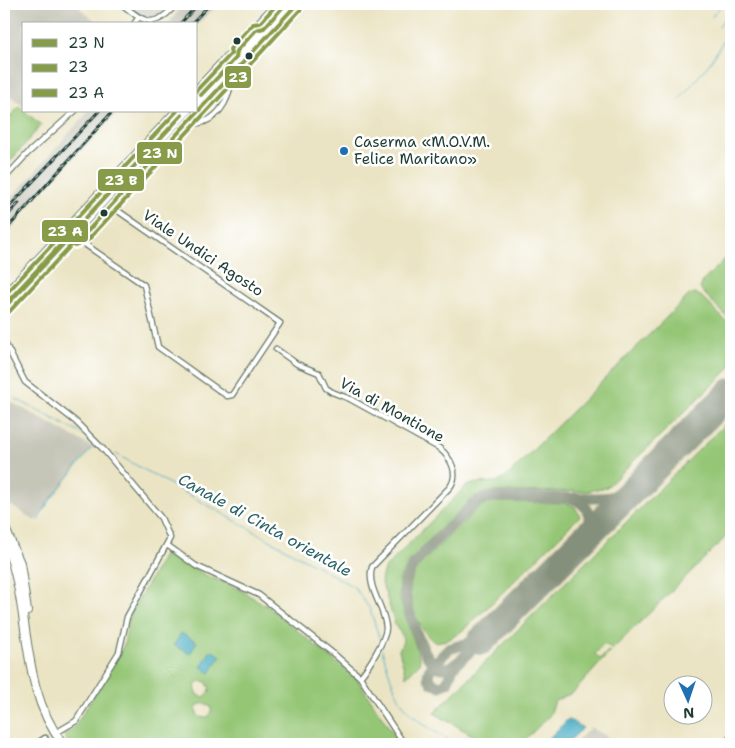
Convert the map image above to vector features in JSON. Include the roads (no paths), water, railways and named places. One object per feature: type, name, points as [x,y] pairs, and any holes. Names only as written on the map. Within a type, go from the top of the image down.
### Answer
[{"type":"main road","points":[[198,99],[277,4]]},
{"type":"main road","points":[[198,89],[287,4]]},
{"type":"main road","points":[[4,296],[176,112]]},
{"type":"main road","points":[[4,308],[186,112]]},
{"type":"main road","points":[[4,526],[13,544],[22,572],[29,626],[29,655]]},
{"type":"main road","points":[[4,540],[16,573],[34,682],[42,708],[63,744]]},
{"type":"street","points":[[122,4],[148,22],[158,20],[166,15],[176,4]]},
{"type":"street","points":[[198,111],[296,4]]},
{"type":"street","points":[[135,22],[139,17]]},
{"type":"street","points":[[226,64],[235,72]]},
{"type":"street","points":[[183,127],[206,121],[218,112],[228,96],[231,77]]},
{"type":"street","points":[[4,179],[28,153],[73,112]]},
{"type":"street","points":[[70,225],[68,233],[70,237],[76,240],[81,238],[197,112]]},
{"type":"street","points":[[118,197],[134,169]]},
{"type":"street","name":"Viale Undici Agosto","points":[[81,238],[86,245],[144,284],[158,348],[227,396],[232,395],[280,323],[111,206]]},
{"type":"street","points":[[4,342],[25,382],[88,434],[152,506],[169,531],[170,539],[127,616],[119,652],[76,721],[59,731]]},
{"type":"street","name":"Via di Montione","points":[[276,349],[297,364],[319,373],[329,390],[350,399],[438,448],[449,459],[454,470],[452,484],[372,567],[371,581],[386,631],[360,677]]},
{"type":"street","points":[[167,545],[196,566],[259,595],[360,677],[404,744]]},
{"type":"street","points":[[726,744],[731,736]]},
{"type":"street","points":[[36,744],[45,738]]},
{"type":"water","points":[[181,633],[197,642],[190,654],[174,645]]},
{"type":"water","points":[[211,650],[221,656],[210,673],[201,667]]},
{"type":"water","points":[[568,719],[583,728],[566,744],[543,744]]},
{"type":"waterway","points":[[712,17],[722,4]]},
{"type":"waterway","points":[[719,26],[731,9]]},
{"type":"waterway","points":[[679,100],[709,64],[731,28]]},
{"type":"waterway","name":"Canale di Cinta orientale","points":[[4,392],[8,394]]},
{"type":"waterway","name":"Canale di Cinta orientale","points":[[16,399],[82,434]]},
{"type":"waterway","points":[[38,520],[49,501],[92,448]]},
{"type":"waterway","name":"Canale di Cinta orientale","points":[[116,454],[354,587],[370,609],[379,637]]},
{"type":"waterway","name":"Canale di Cinta orientale","points":[[382,650],[394,686],[406,708],[424,725],[456,744]]},
{"type":"tunnel","points":[[45,738],[57,732]]},
{"type":"railway","points":[[182,22],[198,4]]},
{"type":"railway","points":[[193,22],[210,4]]},
{"type":"railway","points":[[10,206],[98,112]]},
{"type":"railway","points":[[4,232],[112,112]]},
{"type":"railway","points":[[4,219],[19,203]]},
{"type":"place","name":"Caserma «M.O.V.M. Felice Maritano»","points":[[344,151]]}]
